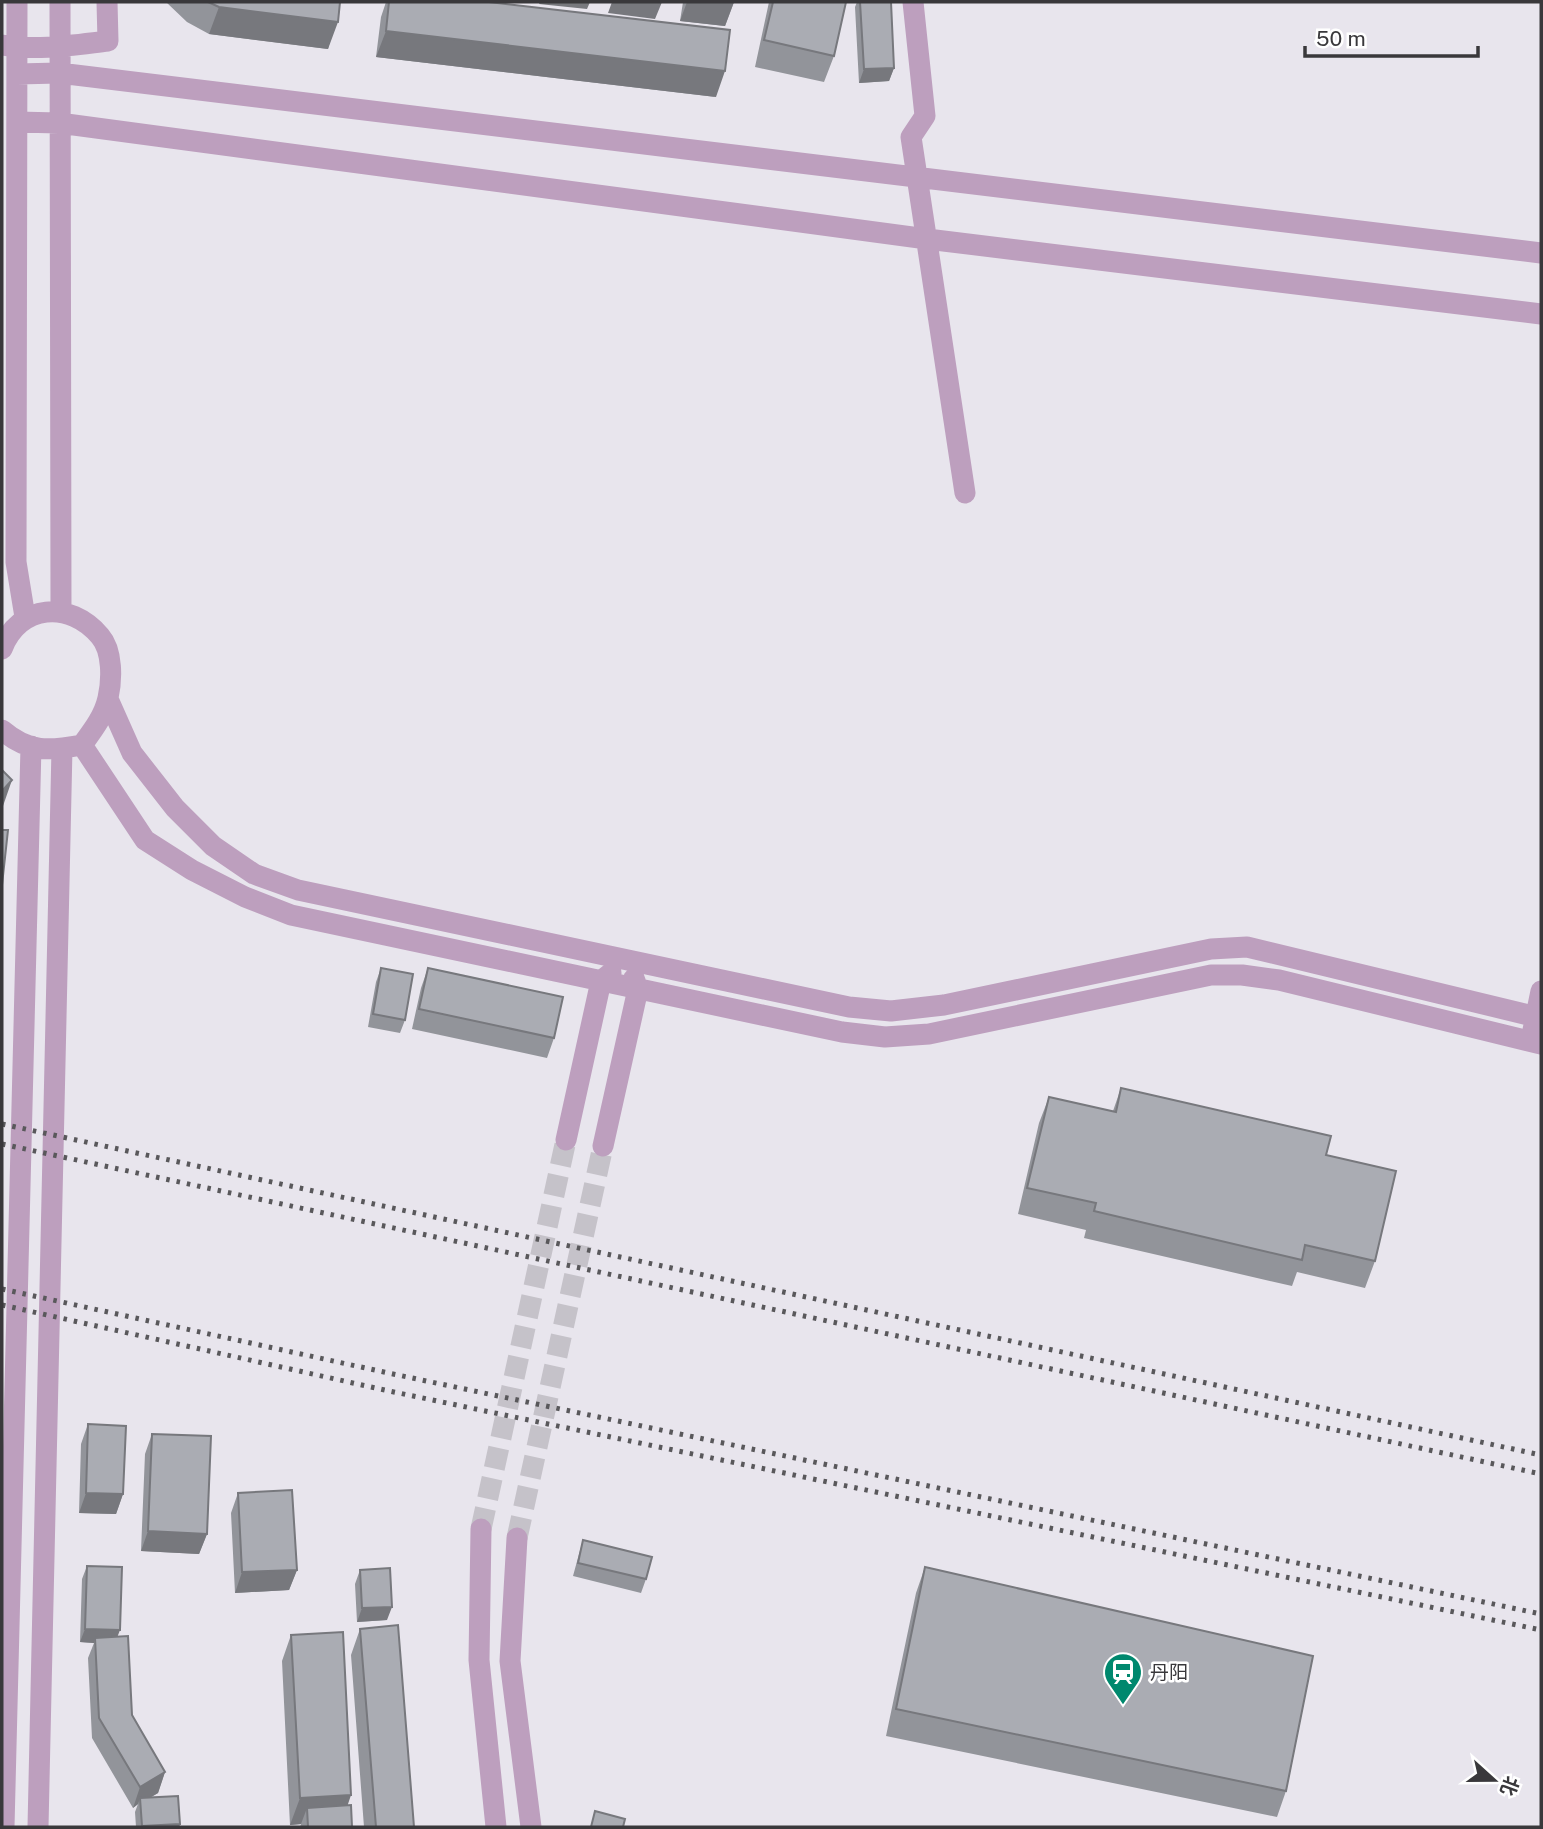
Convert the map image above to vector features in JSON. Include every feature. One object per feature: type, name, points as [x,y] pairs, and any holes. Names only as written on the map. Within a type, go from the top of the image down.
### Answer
[{"type":"street","points":[[17,2],[9,47],[17,74],[16,562],[25,617]]},
{"type":"street","points":[[60,2],[61,612]]},
{"type":"street","points":[[9,47],[60,47],[108,41],[107,2]]},
{"type":"street","points":[[913,2],[925,116],[911,137],[965,494]]},
{"type":"street","points":[[17,74],[59,73],[917,175],[1541,253]]},
{"type":"street","points":[[17,122],[59,123],[926,239],[1541,314]]},
{"type":"street","points":[[2,649],[4,642],[25,617],[50,610],[77,617],[102,636],[110,662],[108,699],[99,721],[72,746],[52,751],[17,743],[2,730]]},
{"type":"street","points":[[108,699],[132,753],[176,808],[213,846],[254,874],[298,890],[849,1007],[891,1011],[944,1005],[1211,949],[1247,947],[1538,1017]]},
{"type":"street","points":[[4,1827],[31,746]]},
{"type":"street","points":[[72,746],[145,840],[192,870],[245,897],[291,915],[842,1032],[885,1037],[929,1034],[1211,975],[1242,975],[1279,980],[1536,1042],[1541,991]]},
{"type":"street","points":[[38,1827],[72,746]]},
{"type":"street","points":[[566,1140],[601,981],[626,960]]},
{"type":"street","points":[[603,1146],[638,989],[626,960]]},
{"type":"street","points":[[481,1528],[479,1660],[496,1827]]},
{"type":"street","points":[[517,1538],[510,1661],[531,1827]]},
{"type":"building","points":[[208,2],[340,2],[338,22],[219,7]]},
{"type":"building","points":[[389,2],[489,2],[730,30],[725,71],[386,31]]},
{"type":"building","points":[[773,2],[846,2],[834,56],[764,40]]},
{"type":"building","points":[[860,2],[891,2],[894,68],[864,69]]},
{"type":"building","points":[[2,770],[12,780],[2,791]]},
{"type":"building","points":[[2,830],[8,830],[2,885]]},
{"type":"building","points":[[381,968],[413,974],[405,1020],[373,1014]]},
{"type":"building","points":[[428,968],[563,997],[554,1038],[419,1009]]},
{"type":"building","points":[[1121,1088],[1331,1136],[1326,1155],[1396,1171],[1375,1261],[1305,1245],[1302,1260],[1094,1211],[1096,1203],[1027,1188],[1049,1097],[1116,1112]]},
{"type":"building","points":[[88,1424],[126,1426],[123,1494],[86,1493]]},
{"type":"building","points":[[152,1434],[211,1436],[207,1534],[148,1531]]},
{"type":"building","points":[[292,1490],[297,1570],[242,1572],[238,1493]]},
{"type":"building","points":[[583,1540],[652,1557],[646,1579],[578,1563]]},
{"type":"building","points":[[87,1566],[122,1567],[120,1630],[85,1629]]},
{"type":"building","points":[[925,1567],[1313,1656],[1286,1791],[896,1709]]},
{"type":"building","points":[[390,1568],[392,1607],[362,1608],[360,1570]]},
{"type":"building","points":[[398,1625],[414,1827],[376,1827],[360,1629]]},
{"type":"building","points":[[343,1632],[351,1795],[300,1798],[291,1635]]},
{"type":"building","points":[[128,1636],[132,1715],[165,1772],[140,1787],[99,1718],[95,1638]]},
{"type":"building","points":[[178,1796],[180,1824],[142,1826],[140,1798]]},
{"type":"building","points":[[351,1805],[352,1827],[308,1827],[307,1808]]},
{"type":"building","points":[[595,1811],[625,1819],[623,1827],[591,1827]]},
{"type":"tunnel","points":[[481,1529],[566,1140]]},
{"type":"tunnel","points":[[517,1538],[603,1146]]},
{"type":"railway","points":[[2,1124],[1541,1455]]},
{"type":"railway","points":[[2,1144],[1541,1474]]},
{"type":"railway","points":[[2,1289],[393,1374],[1541,1614]]},
{"type":"railway","points":[[2,1305],[389,1391],[1541,1630]]},
{"type":"place","name":"丹阳","points":[[1123,1706]]}]
